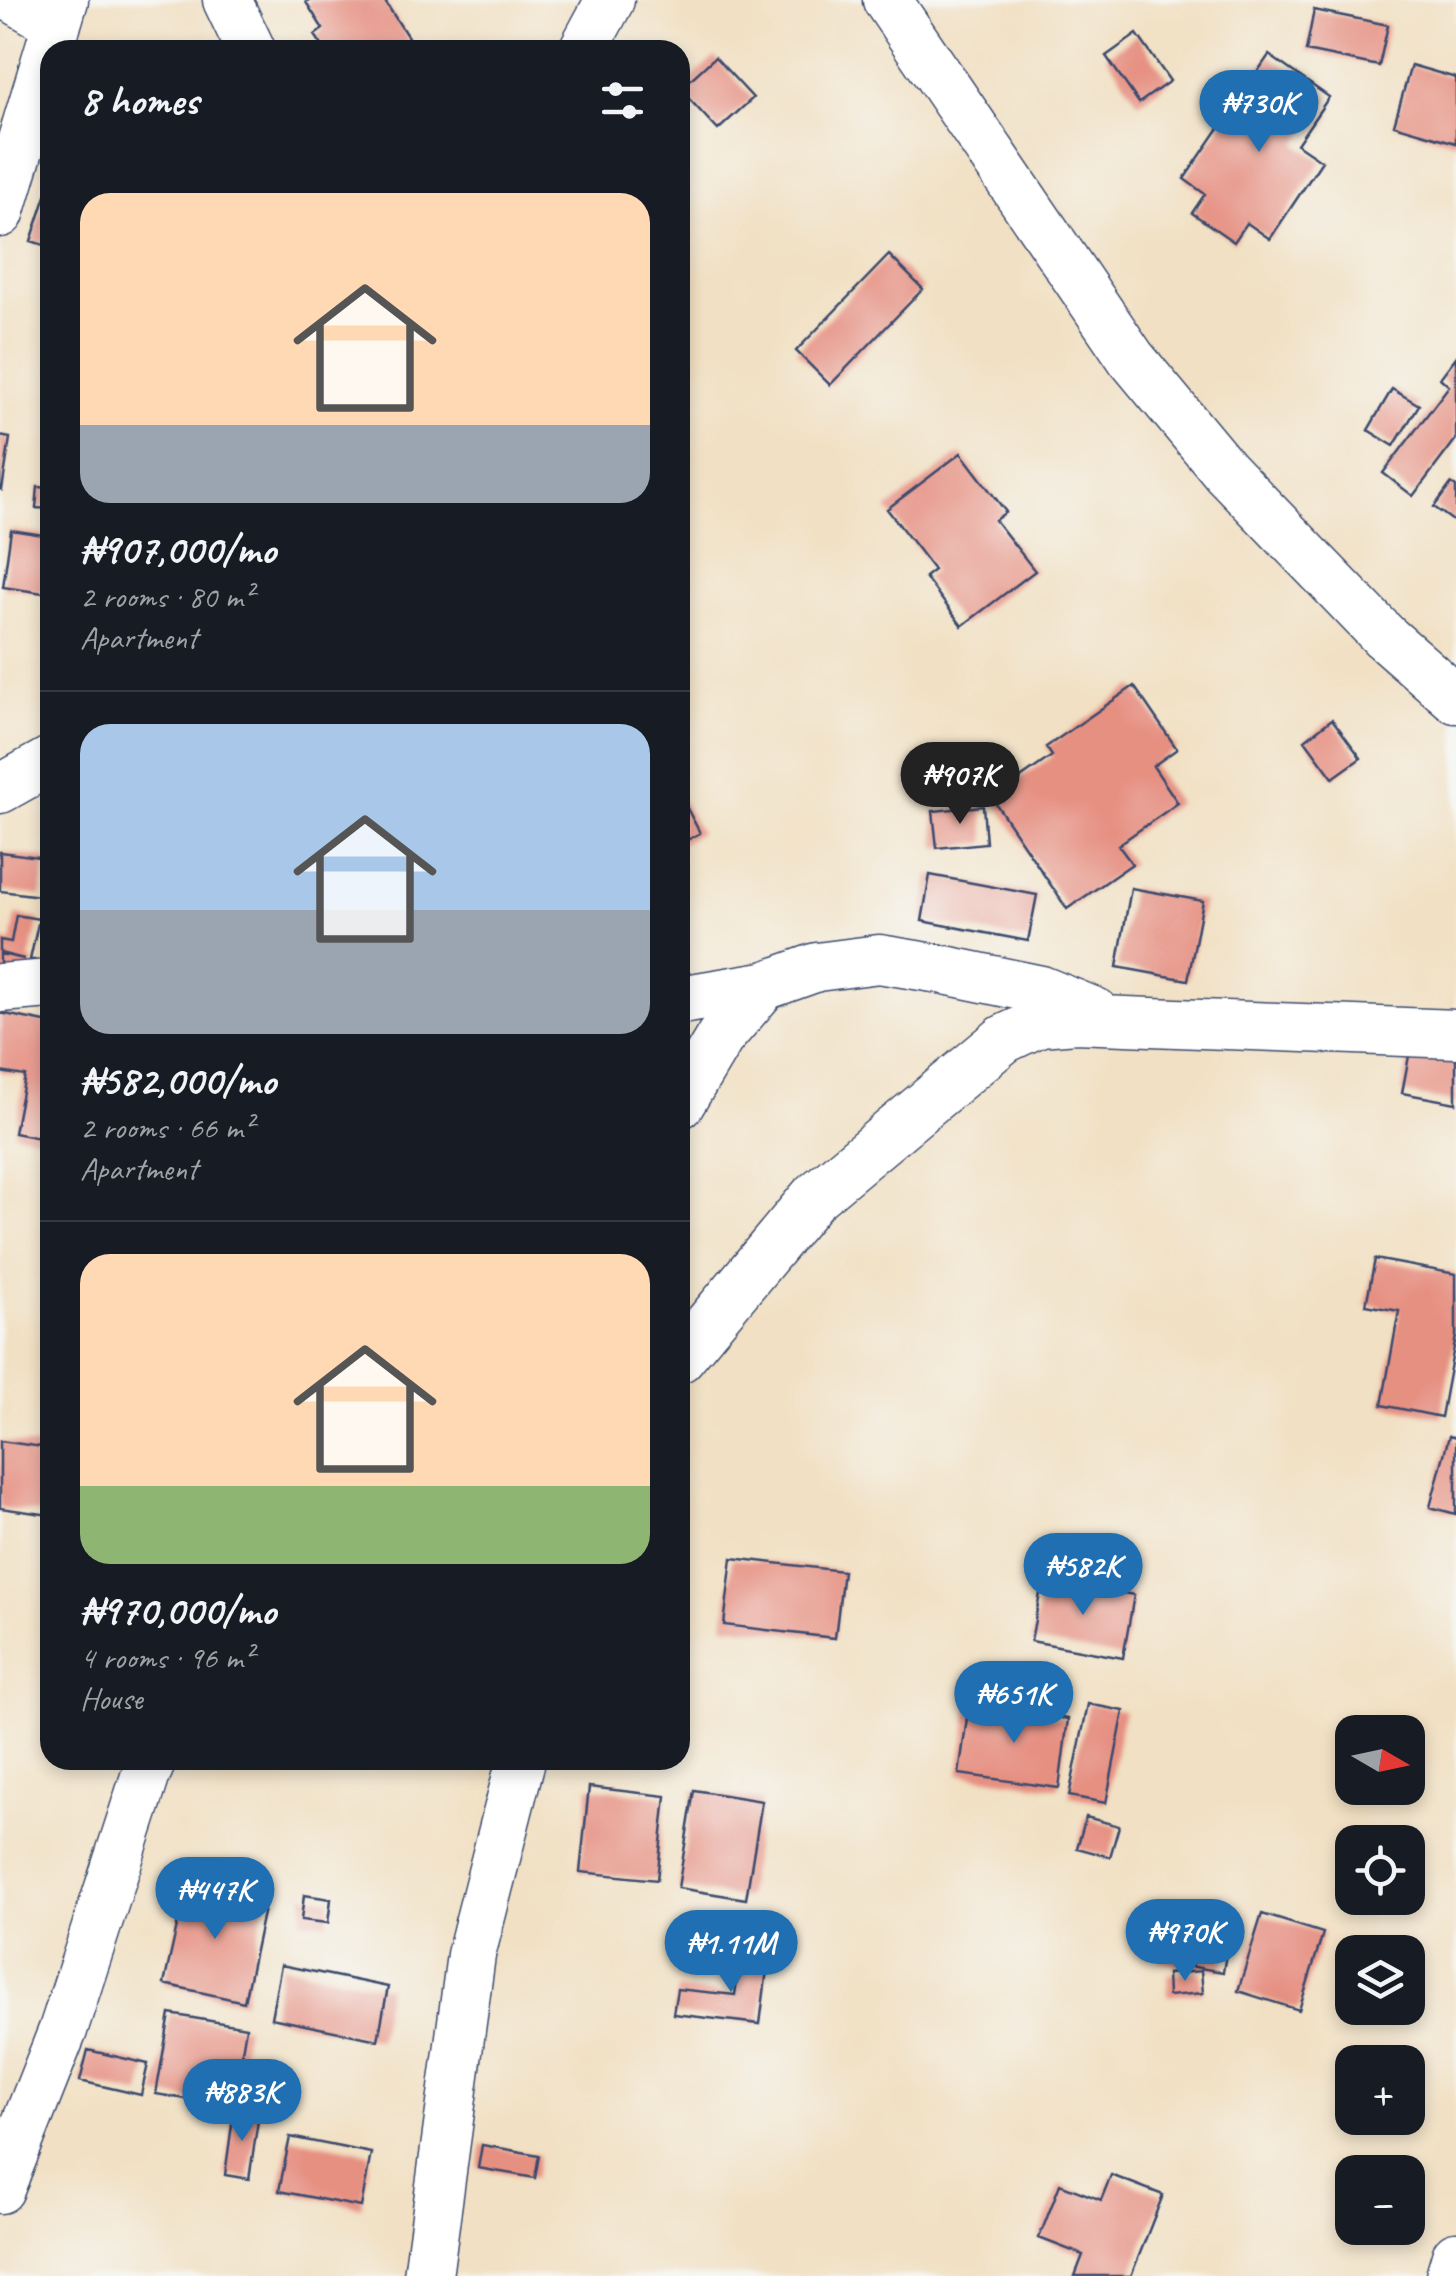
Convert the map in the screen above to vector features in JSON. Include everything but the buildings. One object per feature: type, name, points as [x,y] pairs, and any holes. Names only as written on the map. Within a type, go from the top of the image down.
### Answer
[{"type":"street","points":[[16,0],[60,12],[52,40]]},
{"type":"street","points":[[226,0],[246,40]]},
{"type":"street","points":[[588,40],[610,0]]},
{"type":"street","points":[[886,0],[1131,358],[1224,472],[1384,636],[1456,698]]},
{"type":"street","points":[[0,213],[40,79]]},
{"type":"street","points":[[0,789],[40,766]]},
{"type":"street","points":[[690,998],[764,986],[816,967],[879,959],[1041,990],[1116,1020]]},
{"type":"street","points":[[0,988],[40,985]]},
{"type":"street","points":[[690,1088],[720,1038],[764,986]]},
{"type":"street","points":[[700,1317],[813,1198],[1004,1039],[1040,1022],[1116,1020],[1456,1034]]},
{"type":"street","points":[[0,2189],[63,2030],[148,1770]]},
{"type":"street","points":[[428,2276],[471,1955],[519,1770]]},
{"type":"street","points":[[1450,2276],[1456,2256]]}]
